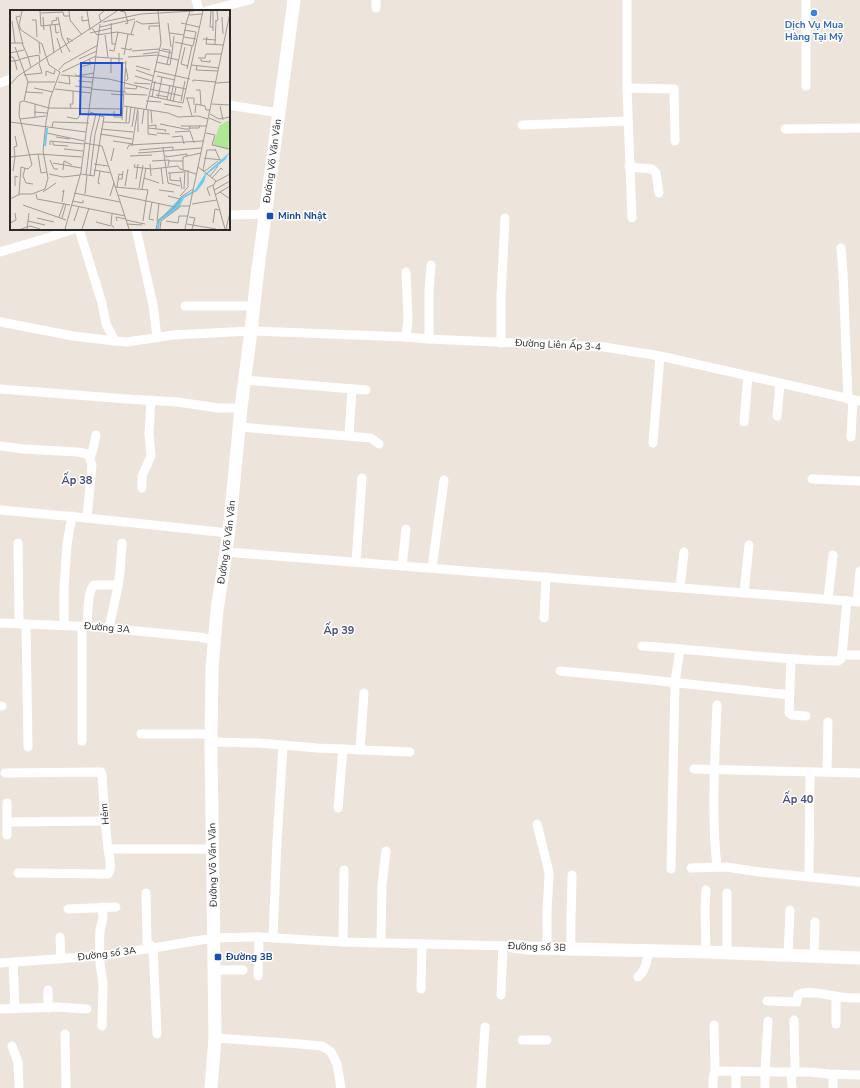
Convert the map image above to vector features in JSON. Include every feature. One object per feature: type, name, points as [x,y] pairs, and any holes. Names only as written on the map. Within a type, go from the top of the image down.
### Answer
[{"type":"street","points":[[196,0],[199,10]]},
{"type":"street","points":[[210,10],[250,0]]},
{"type":"street","name":"Đường Võ Văn Vân","points":[[211,1088],[215,1038],[211,738],[214,640],[229,533],[241,408],[253,306],[294,0]]},
{"type":"street","points":[[627,0],[627,88],[632,218]]},
{"type":"street","points":[[806,0],[806,86]]},
{"type":"street","points":[[0,83],[10,79]]},
{"type":"street","points":[[627,88],[674,89],[675,141]]},
{"type":"street","points":[[230,104],[279,112]]},
{"type":"street","points":[[522,125],[628,121]]},
{"type":"street","points":[[785,129],[860,128]]},
{"type":"street","points":[[629,166],[652,169],[656,173],[658,193]]},
{"type":"street","points":[[230,215],[265,214]]},
{"type":"street","points":[[502,343],[501,297],[505,218]]},
{"type":"street","points":[[0,252],[71,230]]},
{"type":"street","points":[[79,230],[102,303],[106,324],[115,341]]},
{"type":"street","points":[[136,230],[157,337]]},
{"type":"street","points":[[841,248],[854,400],[851,437]]},
{"type":"street","points":[[429,339],[430,265]]},
{"type":"street","points":[[406,272],[408,319],[406,337]]},
{"type":"street","points":[[185,306],[253,306]]},
{"type":"street","name":"Đường Liên Ấp 3-4","points":[[0,322],[73,336],[127,342],[173,335],[251,331],[604,347],[660,356],[854,400]]},
{"type":"street","points":[[653,443],[660,356]]},
{"type":"street","points":[[744,422],[748,376]]},
{"type":"street","points":[[245,380],[366,390]]},
{"type":"street","points":[[777,416],[780,383]]},
{"type":"street","points":[[0,389],[178,402],[218,408],[241,408]]},
{"type":"street","points":[[349,436],[352,389]]},
{"type":"street","points":[[142,488],[142,476],[150,456],[149,433],[152,400]]},
{"type":"street","points":[[240,427],[371,438],[379,444]]},
{"type":"street","points":[[90,458],[96,435]]},
{"type":"street","points":[[0,446],[88,454],[92,465],[87,518]]},
{"type":"street","points":[[356,562],[362,478]]},
{"type":"street","points":[[812,478],[860,481]]},
{"type":"street","points":[[432,568],[444,480]]},
{"type":"street","points":[[0,510],[72,516],[229,533]]},
{"type":"street","points":[[64,625],[66,544],[72,516]]},
{"type":"street","points":[[402,566],[406,529]]},
{"type":"street","points":[[18,543],[28,747]]},
{"type":"street","points":[[109,628],[120,572],[122,543]]},
{"type":"street","points":[[744,592],[749,545]]},
{"type":"street","points":[[226,552],[858,602],[860,571]]},
{"type":"street","points":[[680,587],[684,552]]},
{"type":"street","points":[[828,599],[833,555]]},
{"type":"street","points":[[544,618],[546,577]]},
{"type":"street","points":[[82,741],[85,626],[90,594],[92,586],[94,585],[118,585]]},
{"type":"street","points":[[642,646],[680,648],[791,659],[838,660],[841,659],[842,655],[847,601]]},
{"type":"street","name":"Đường 3A","points":[[0,623],[85,626],[199,637],[214,640]]},
{"type":"street","points":[[671,869],[675,682],[680,648]]},
{"type":"street","points":[[842,655],[860,655]]},
{"type":"street","points":[[791,659],[789,713],[806,716]]},
{"type":"street","points":[[560,671],[675,682],[790,696]]},
{"type":"street","points":[[360,750],[364,693]]},
{"type":"street","points":[[717,705],[714,816],[717,867]]},
{"type":"street","points":[[827,772],[828,722]]},
{"type":"street","points":[[141,734],[211,738],[284,746],[410,752]]},
{"type":"street","points":[[273,938],[277,841],[284,746]]},
{"type":"street","points":[[338,808],[343,749]]},
{"type":"street","points":[[694,769],[860,773]]},
{"type":"street","name":"Hẻm","points":[[5,773],[101,772],[102,774],[105,821],[111,869],[110,873],[18,873]]},
{"type":"street","points":[[809,877],[810,772]]},
{"type":"street","points":[[7,803],[7,836]]},
{"type":"street","points":[[8,822],[105,821]]},
{"type":"street","points":[[537,824],[549,875],[547,948]]},
{"type":"street","points":[[108,849],[212,850]]},
{"type":"street","points":[[381,943],[382,885],[386,851]]},
{"type":"street","points":[[691,868],[727,867],[759,872],[860,882]]},
{"type":"street","points":[[343,942],[344,870]]},
{"type":"street","points":[[571,949],[572,875]]},
{"type":"street","points":[[706,890],[706,952]]},
{"type":"street","points":[[146,893],[147,942],[153,948],[157,1034]]},
{"type":"street","points":[[727,893],[727,952]]},
{"type":"street","points":[[102,907],[103,918],[100,930],[102,1026]]},
{"type":"street","points":[[68,909],[116,907]]},
{"type":"street","points":[[788,955],[790,910]]},
{"type":"street","points":[[814,956],[815,922]]},
{"type":"street","points":[[60,937],[61,959]]},
{"type":"street","points":[[258,976],[259,937]]},
{"type":"street","name":"Đường số 3B","points":[[213,938],[259,937],[343,942],[727,952],[860,958]]},
{"type":"street","name":"Đường số 3A","points":[[0,963],[100,956],[213,938]]},
{"type":"street","points":[[421,989],[422,944]]},
{"type":"street","points":[[501,995],[508,946]]},
{"type":"street","points":[[638,977],[642,973],[647,962],[649,950]]},
{"type":"street","points":[[13,962],[15,1009]]},
{"type":"street","points":[[214,970],[243,970]]},
{"type":"street","points":[[48,990],[48,1008]]},
{"type":"street","points":[[766,1001],[797,1002],[798,995],[802,992],[860,998]]},
{"type":"street","points":[[836,996],[836,1024]]},
{"type":"street","points":[[0,1009],[87,1009]]},
{"type":"street","points":[[792,1088],[794,1020]]},
{"type":"street","points":[[765,1088],[768,1021]]},
{"type":"street","points":[[713,1088],[715,1071],[714,1025]]},
{"type":"street","points":[[481,1088],[485,1027]]},
{"type":"street","points":[[65,1034],[66,1088]]},
{"type":"street","points":[[215,1038],[322,1046],[331,1052],[337,1064],[341,1088]]},
{"type":"street","points":[[522,1040],[547,1040]]},
{"type":"street","points":[[12,1046],[18,1062],[19,1088]]},
{"type":"street","points":[[715,1071],[809,1072],[860,1076]]},
{"type":"street","points":[[736,1071],[736,1088]]},
{"type":"street","points":[[833,1075],[833,1088]]},
{"type":"place","name":"Dịch Vụ Mua Hàng Tại Mỹ","points":[[814,13]]},
{"type":"place","name":"Minh Nhật","points":[[270,216]]},
{"type":"place","name":"Đường 3B","points":[[218,957]]},
{"type":"district","name":"Ấp 38","points":[[77,480]]},
{"type":"district","name":"Ấp 39","points":[[339,630]]},
{"type":"district","name":"Ấp 40","points":[[798,799]]}]
